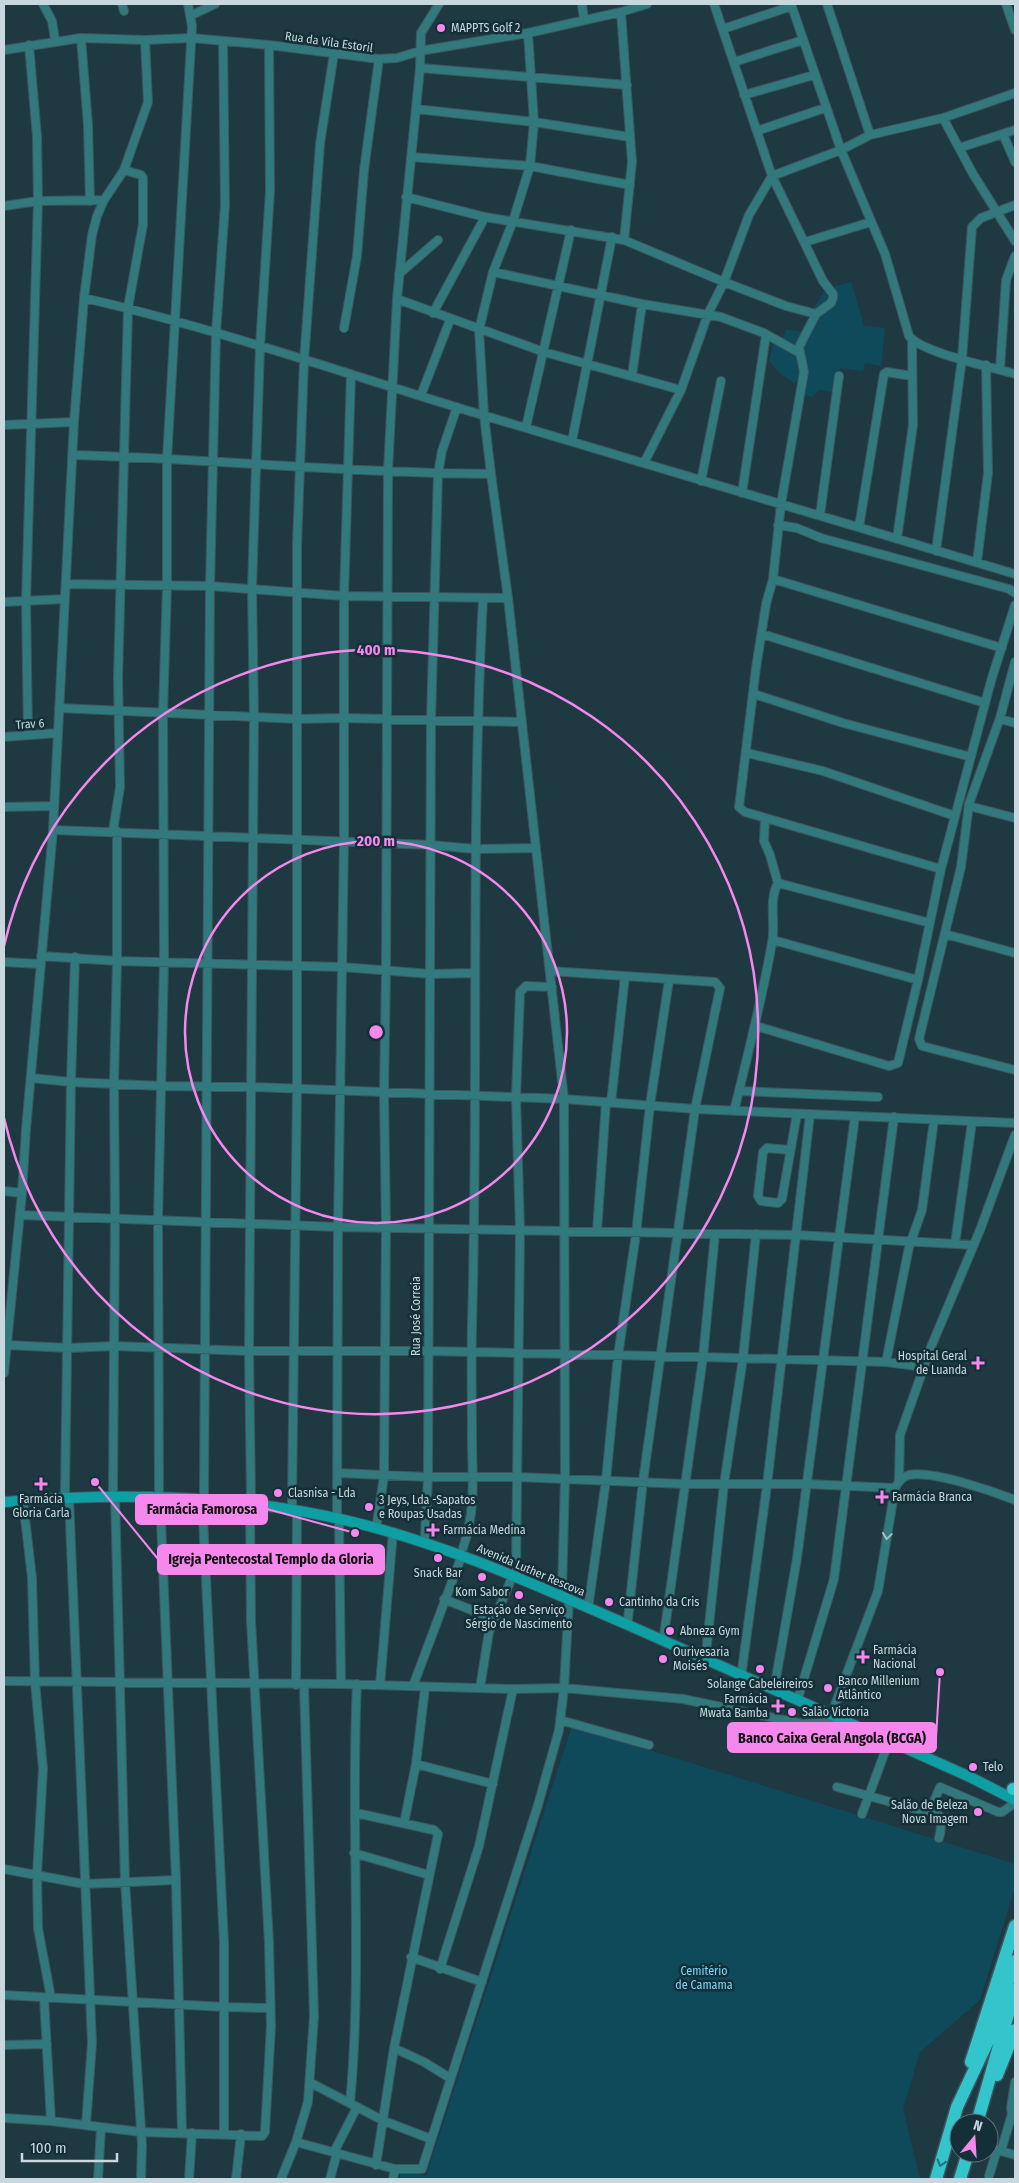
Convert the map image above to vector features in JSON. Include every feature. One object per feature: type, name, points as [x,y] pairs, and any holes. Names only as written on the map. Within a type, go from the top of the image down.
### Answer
[{"type":"highway","points":[[936,2179],[1015,1926]]},
{"type":"highway","points":[[958,2107],[988,2041],[1015,1961]]},
{"type":"highway","points":[[981,2113],[998,2045],[1015,1990]]},
{"type":"highway","points":[[981,2113],[1015,2030]]},
{"type":"highway","points":[[960,2179],[965,2163]]},
{"type":"main road","name":"Avenida Luther Rescova","points":[[4,1497],[114,1493],[203,1495],[250,1500],[377,1522],[425,1536],[562,1590],[833,1710],[1015,1794]]},
{"type":"main road","name":"Avenida Luther Rescova","points":[[4,1502],[67,1495]]},
{"type":"main road","name":"Avenida Luther Rescova","points":[[338,1516],[463,1552]]},
{"type":"main road","name":"Avenida Luther Rescova","points":[[514,1572],[568,1599],[999,1790],[1015,1794]]},
{"type":"street","points":[[43,4],[52,21],[55,40]]},
{"type":"street","points":[[182,2133],[176,1880],[160,1493],[158,1219],[164,961],[163,712],[167,586],[167,459],[191,38],[188,4]]},
{"type":"street","points":[[190,16],[214,4]]},
{"type":"street","points":[[377,1522],[384,1476],[386,1226],[384,1092],[388,470],[397,299],[420,68],[421,33],[439,4]]},
{"type":"street","points":[[582,4],[584,20]]},
{"type":"street","name":"Rua da Vila Estoril","points":[[4,50],[55,40],[81,38],[145,40],[191,38],[269,45],[378,59],[397,58],[420,51],[528,33],[621,12],[647,4]]},
{"type":"street","points":[[714,4],[772,176],[824,281],[833,294],[831,303],[816,314],[798,347],[804,372],[781,504],[773,579],[762,634],[739,806],[745,812],[941,869]]},
{"type":"street","points":[[827,4],[870,135]]},
{"type":"street","points":[[1006,4],[1015,30]]},
{"type":"street","points":[[723,29],[791,5],[825,108],[885,254],[906,331],[912,340],[914,402],[911,450],[897,539]]},
{"type":"street","points":[[621,12],[630,137],[630,185],[624,240]]},
{"type":"street","points":[[528,33],[534,122],[530,166],[513,221],[493,272],[479,330],[484,415],[508,598],[534,848],[564,1099],[565,1478],[562,1590]]},
{"type":"street","points":[[81,38],[88,125],[90,201]]},
{"type":"street","points":[[4,1373],[22,1193],[54,806],[64,599],[74,455],[74,422],[84,298],[92,234],[104,200],[124,170],[148,102],[145,40]]},
{"type":"street","points":[[734,62],[803,40]]},
{"type":"street","points":[[223,41],[224,204],[216,333],[210,586],[210,836],[207,963],[207,1222],[203,1495],[210,1684],[218,1788],[225,2008],[224,2134]]},
{"type":"street","points":[[28,735],[26,601],[33,424],[38,201],[37,137],[29,45]]},
{"type":"street","points":[[4,2118],[51,2121],[141,2132],[262,2136],[265,2132],[270,2008],[269,1942],[251,1621],[249,1351],[254,716],[252,588],[260,346],[270,191],[269,45]]},
{"type":"street","points":[[281,2179],[296,2142],[311,2083],[314,2016],[314,1960],[300,1685],[294,1507],[293,1351],[298,719],[297,594],[304,361],[320,144],[334,53]]},
{"type":"street","points":[[344,328],[358,256],[364,170],[378,59]]},
{"type":"street","points":[[420,68],[627,85]]},
{"type":"street","points":[[744,95],[814,75]]},
{"type":"street","points":[[644,463],[681,390],[708,314],[724,282],[749,215],[772,176],[841,150],[870,135],[943,118],[1015,93]]},
{"type":"street","points":[[757,131],[825,108]]},
{"type":"street","points":[[416,110],[534,122],[630,137]]},
{"type":"street","points":[[943,118],[1015,240]]},
{"type":"street","points":[[959,148],[1015,130]]},
{"type":"street","points":[[1003,134],[1015,162]]},
{"type":"street","points":[[411,156],[530,166],[630,185]]},
{"type":"street","points":[[124,170],[140,175],[143,178],[143,224],[128,308],[123,457],[119,709],[120,787],[115,831],[117,961],[114,1083],[114,1493],[125,1881],[143,2157],[141,2179]]},
{"type":"street","points":[[406,197],[485,217],[624,240],[786,306],[816,314]]},
{"type":"street","points":[[4,206],[38,201],[104,200]]},
{"type":"street","points":[[936,551],[962,360],[972,227],[981,218],[1015,205]]},
{"type":"street","points":[[433,313],[485,217]]},
{"type":"street","points":[[805,242],[871,222]]},
{"type":"street","points":[[526,427],[560,287],[571,230]]},
{"type":"street","points":[[572,441],[612,238]]},
{"type":"street","points":[[399,274],[438,240]]},
{"type":"street","points":[[1000,369],[1006,280],[1015,256]]},
{"type":"street","points":[[493,272],[642,304],[708,314],[764,333],[766,336],[798,352]]},
{"type":"street","points":[[84,298],[128,308],[260,346],[701,481],[1015,574],[1015,564]]},
{"type":"street","points":[[397,299],[450,320],[587,366],[681,390]]},
{"type":"street","points":[[632,376],[642,304]]},
{"type":"street","points":[[421,394],[450,320]]},
{"type":"street","points":[[742,493],[766,336]]},
{"type":"street","points":[[912,340],[962,360],[1015,374]]},
{"type":"street","points":[[977,562],[988,473],[986,365]]},
{"type":"street","points":[[859,527],[884,374],[887,372],[912,376]]},
{"type":"street","points":[[341,1684],[338,1516],[338,1227],[344,841],[342,718],[351,374]]},
{"type":"street","points":[[820,515],[839,376]]},
{"type":"street","points":[[701,481],[722,381]]},
{"type":"street","name":"Rua José Correia","points":[[425,1536],[428,1477],[431,720],[436,598],[438,474],[442,451],[457,407]]},
{"type":"street","points":[[4,425],[74,422]]},
{"type":"street","points":[[74,455],[213,463],[255,463],[347,470],[491,474]]},
{"type":"street","points":[[778,525],[797,528],[821,538],[1009,589],[1015,593]]},
{"type":"street","points":[[773,579],[1002,648]]},
{"type":"street","points":[[66,584],[210,586],[252,588],[297,594],[344,596],[508,598]]},
{"type":"street","points":[[4,602],[64,599]]},
{"type":"street","points":[[413,1686],[463,1552],[472,1514],[472,1352],[476,1097],[474,973],[475,848],[477,720],[483,599]]},
{"type":"street","points":[[756,1026],[895,1066],[900,1058],[941,869],[1015,605]]},
{"type":"street","points":[[762,634],[986,703]]},
{"type":"street","points":[[1015,662],[1000,719],[969,806],[962,867],[919,1042],[922,1046],[1015,1070]]},
{"type":"street","points":[[754,694],[843,722],[971,757]]},
{"type":"street","points":[[59,708],[119,709],[298,719],[342,718],[522,722]]},
{"type":"street","points":[[1000,719],[1015,723]]},
{"type":"street","name":"Trav 6","points":[[4,737],[58,733]]},
{"type":"street","points":[[747,753],[823,771],[955,816]]},
{"type":"street","points":[[4,807],[54,806]]},
{"type":"street","points":[[969,806],[1015,818]]},
{"type":"street","points":[[734,1111],[756,1026],[773,940],[773,891],[778,883],[764,841],[765,818]]},
{"type":"street","points":[[52,830],[431,844],[475,848],[534,848]]},
{"type":"street","points":[[778,883],[930,923]]},
{"type":"street","points":[[945,934],[1015,953]]},
{"type":"street","points":[[773,940],[918,980]]},
{"type":"street","points":[[4,962],[75,957],[117,961],[342,967],[386,972],[431,974],[474,973]]},
{"type":"street","points":[[75,957],[71,1082],[67,1495],[78,1684],[92,2063],[86,2125]]},
{"type":"street","points":[[550,970],[715,982],[720,988],[695,1109],[643,1481],[628,1619]]},
{"type":"street","points":[[597,1231],[609,1102],[626,976]]},
{"type":"street","points":[[589,1602],[606,1480],[618,1356],[636,1234],[650,1105],[668,980]]},
{"type":"street","points":[[480,1688],[485,1647],[494,1619],[514,1572],[520,1230],[516,1097],[520,992],[526,986],[552,987]]},
{"type":"street","points":[[31,1078],[71,1082],[162,1086],[252,1086],[296,1090],[564,1099],[695,1109],[1015,1123]]},
{"type":"street","points":[[739,1091],[878,1097]]},
{"type":"street","points":[[790,1150],[768,1148],[764,1152],[758,1196],[761,1201],[780,1202],[797,1114]]},
{"type":"street","points":[[742,1670],[767,1485],[810,1114]]},
{"type":"street","points":[[775,1684],[797,1558],[855,1116]]},
{"type":"street","points":[[799,1695],[834,1580],[860,1362],[879,1239],[894,1117]]},
{"type":"street","points":[[886,1362],[911,1242],[922,1210],[934,1120]]},
{"type":"street","points":[[955,1244],[972,1122]]},
{"type":"street","points":[[833,1710],[878,1591],[895,1488],[899,1480],[900,1435],[1015,1135]]},
{"type":"street","points":[[4,1191],[22,1193]]},
{"type":"street","points":[[20,1215],[338,1227],[386,1226],[475,1230],[597,1231],[636,1234],[838,1236],[974,1246]]},
{"type":"street","points":[[664,1635],[703,1357],[715,1234]]},
{"type":"street","points":[[706,1654],[724,1484],[743,1358],[756,1234]]},
{"type":"street","points":[[7,1345],[68,1348],[114,1346],[249,1351],[338,1350],[565,1354],[660,1358],[703,1357],[824,1362],[886,1362],[925,1367]]},
{"type":"street","points":[[338,1473],[384,1476],[565,1478],[684,1484],[807,1484],[895,1488]]},
{"type":"street","points":[[899,1480],[916,1474],[938,1477],[1015,1500]]},
{"type":"street","points":[[22,1500],[32,1578],[35,1682],[42,1769],[38,1874],[40,1939],[48,1998],[47,2044],[51,2121]]},
{"type":"street","points":[[380,1685],[393,1532]]},
{"type":"street","points":[[444,1599],[494,1619]]},
{"type":"street","points":[[296,2142],[376,2165],[395,2169],[422,2169],[538,1805],[560,1720],[564,1688],[568,1599]]},
{"type":"street","points":[[4,1681],[78,1684],[357,1684],[425,1688],[564,1688],[683,1699],[803,1724],[844,1720]]},
{"type":"street","points":[[330,2179],[336,2153],[353,2105],[356,2039],[354,1853],[356,1813],[354,1764],[357,1684]]},
{"type":"street","points":[[404,1822],[416,1764],[425,1688]]},
{"type":"street","points":[[440,1969],[479,1846],[513,1689]]},
{"type":"street","points":[[560,1720],[649,1745]]},
{"type":"street","points":[[862,1814],[889,1741]]},
{"type":"street","points":[[416,1764],[493,1784]]},
{"type":"street","points":[[837,1787],[926,1812],[930,1810],[938,1789],[942,1787],[998,1812],[1002,1812],[1015,1794]]},
{"type":"street","points":[[932,1806],[938,1812],[941,1820],[942,1829],[939,1838]]},
{"type":"street","points":[[356,1813],[404,1822],[434,1830],[438,1834],[411,1957],[394,2048],[376,2165]]},
{"type":"street","points":[[354,1853],[429,1875]]},
{"type":"street","points":[[4,1869],[84,1884],[176,1880]]},
{"type":"street","points":[[411,1957],[440,1969],[482,1982]]},
{"type":"street","points":[[4,1995],[225,2008],[270,2008]]},
{"type":"street","points":[[4,2044],[47,2044]]},
{"type":"street","points":[[394,2048],[424,2062],[450,2078]]},
{"type":"street","points":[[1001,2151],[1012,2114],[1015,2082]]},
{"type":"street","points":[[311,2083],[384,2121],[431,2139]]},
{"type":"street","points":[[98,2179],[101,2128]]},
{"type":"street","points":[[189,2179],[192,2133]]},
{"type":"street","points":[[236,2179],[241,2134]]},
{"type":"street","points":[[989,2176],[997,2150],[1015,2155]]},
{"type":"street","points":[[393,2179],[395,2169]]},
{"type":"green space","points":[[851,282],[864,326],[885,328],[881,366],[865,363],[863,371],[840,368],[832,392],[819,390],[812,397],[801,394],[799,380],[794,383],[781,374],[769,361],[773,346],[782,342],[786,329],[801,332],[825,289]]},
{"type":"green space","name":"Cemitério de Camama","points":[[572,1726],[1015,1864],[1015,1887],[980,2000],[920,2052],[903,2109],[920,2179],[399,2179],[402,2170],[426,2176]]},
{"type":"place","name":"MAPPTS Golf 2","points":[[441,28]]},
{"type":"place","name":"Hospital Geral de Luanda","points":[[978,1363]]},
{"type":"place","name":"Igreja Pentecostal Templo da Gloria","points":[[95,1482]]},
{"type":"place","name":"Farmácia Gloria Carla","points":[[41,1484]]},
{"type":"place","name":"Clasnisa - Lda","points":[[278,1493]]},
{"type":"place","name":"Farmácia Branca","points":[[882,1497]]},
{"type":"place","name":"3 Jeys, Lda -Sapatos e Roupas Usadas","points":[[369,1507]]},
{"type":"place","name":"Farmácia Medina","points":[[433,1530]]},
{"type":"place","name":"Farmácia Famorosa","points":[[355,1533]]},
{"type":"place","name":"Snack Bar","points":[[438,1558]]},
{"type":"place","name":"Kom Sabor","points":[[482,1577]]},
{"type":"place","name":"Estação de Serviço Sérgio de Nascimento","points":[[519,1595]]},
{"type":"place","name":"Cantinho da Cris","points":[[609,1602]]},
{"type":"place","name":"Abneza Gym","points":[[670,1631]]},
{"type":"place","name":"Farmácia Nacional","points":[[863,1657]]},
{"type":"place","name":"Ourivesaria Moisés","points":[[663,1659]]},
{"type":"place","name":"Solange Cabeleireiros","points":[[760,1669]]},
{"type":"place","name":"Banco Caixa Geral Angola (BCGA)","points":[[940,1672]]},
{"type":"place","name":"Banco Millenium Atlântico","points":[[828,1688]]},
{"type":"place","name":"Farmácia Mwata Bamba","points":[[778,1706]]},
{"type":"place","name":"Salão Victoria","points":[[792,1712]]},
{"type":"place","name":"Telo","points":[[973,1767]]},
{"type":"place","name":"Salão de Beleza Nova Imagem","points":[[978,1812]]}]
